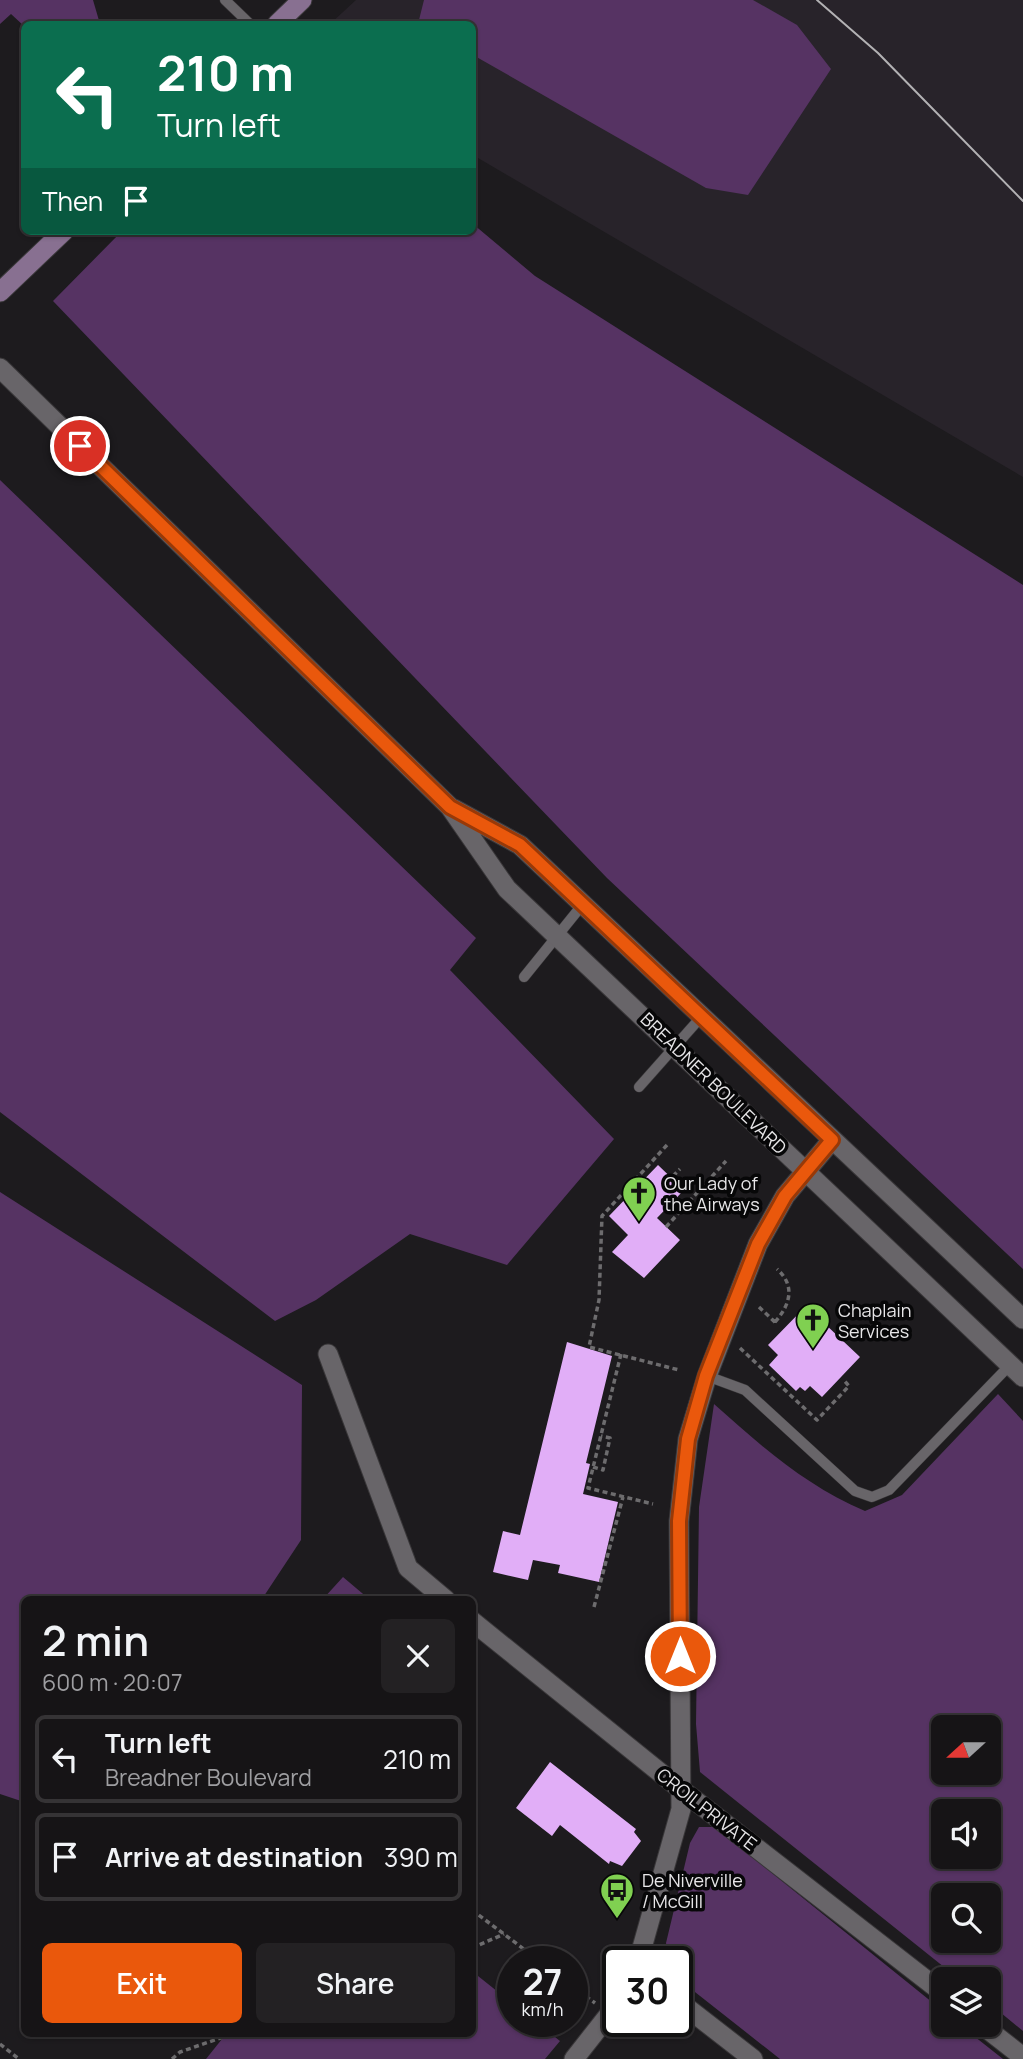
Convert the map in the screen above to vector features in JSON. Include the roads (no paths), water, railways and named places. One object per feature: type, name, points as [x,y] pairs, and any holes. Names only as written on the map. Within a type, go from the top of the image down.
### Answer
[{"type":"main road","points":[[280,21],[302,0]]},
{"type":"main road","points":[[0,292],[60,235]]},
{"type":"street","name":"BREADNER BOULEVARD","points":[[0,368],[450,807],[507,889],[560,936],[805,1171],[1019,1365]]},
{"type":"street","name":"BREADNER BOULEVARD","points":[[450,807],[520,845],[1023,1319]]},
{"type":"street","points":[[643,1946],[669,1856],[683,1791],[679,1521],[688,1439],[706,1376],[758,1244],[785,1196],[832,1140]]},
{"type":"street","points":[[328,1354],[408,1568],[441,1596]]},
{"type":"street","name":"CROIL PRIVATE","points":[[476,1624],[683,1791],[931,1984]]},
{"type":"street","points":[[693,2012],[753,2059]]},
{"type":"street","points":[[574,2059],[602,2023]]},
{"type":"street","points":[[997,2037],[1023,2057]]},
{"type":"lane","points":[[225,0],[247,21]]},
{"type":"lane","points":[[524,977],[560,936],[583,904]]},
{"type":"lane","points":[[639,1087],[677,1048],[702,1016]]},
{"type":"lane","points":[[706,1376],[745,1390],[855,1491],[872,1497],[889,1490],[1019,1365]]},
{"type":"tram line","points":[[817,0],[878,53],[1023,201]]},
{"type":"place","name":"Our Lady of the Airways","points":[[639,1223]]},
{"type":"place","name":"Chaplain Services","points":[[813,1350]]},
{"type":"place","name":"De Niverville / McGill","points":[[617,1920]]}]
